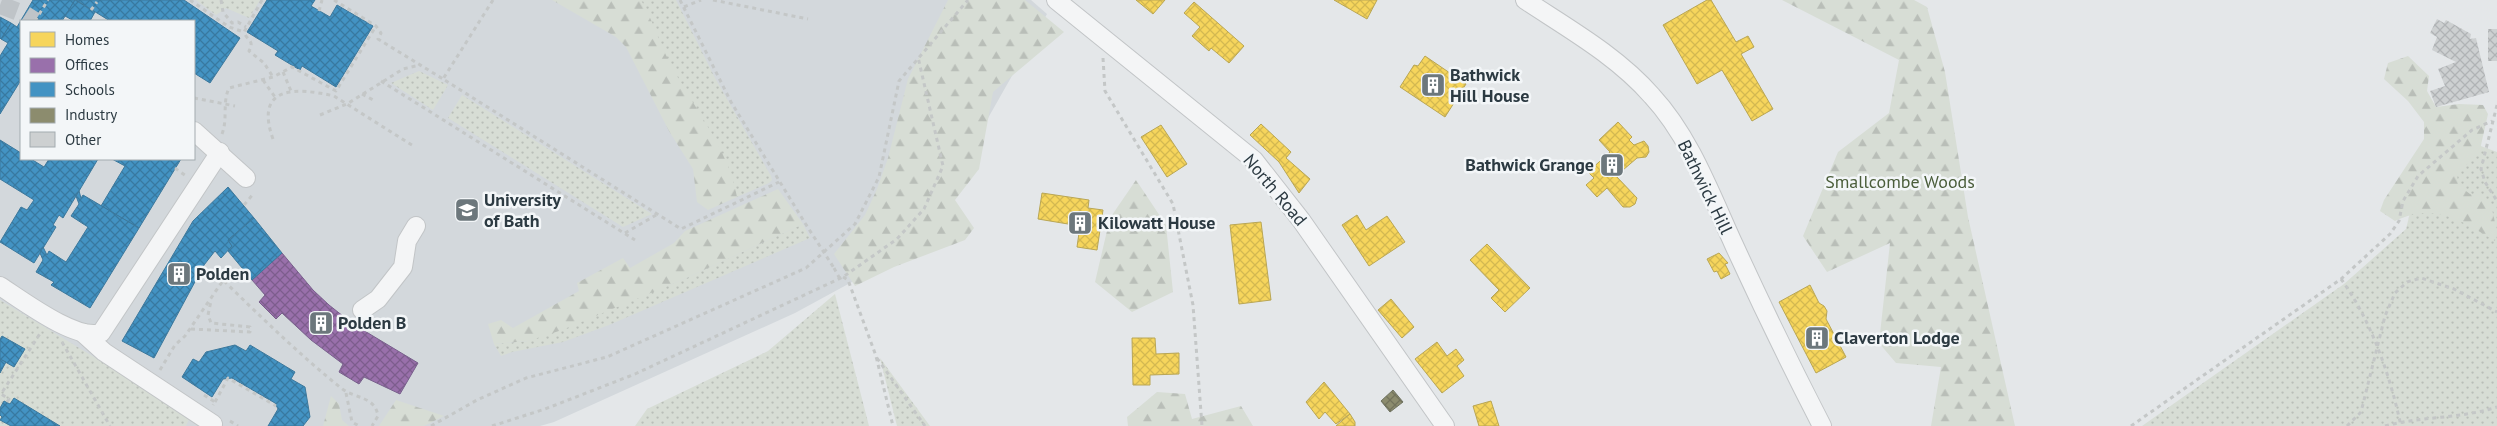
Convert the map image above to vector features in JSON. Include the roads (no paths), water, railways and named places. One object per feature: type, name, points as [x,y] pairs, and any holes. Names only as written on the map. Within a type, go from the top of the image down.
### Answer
[{"type":"street","name":"North Road","points":[[1056,0],[1107,44],[1254,160],[1301,220],[1445,426]]},
{"type":"street","name":"Bathwick Hill","points":[[1525,0],[1608,55],[1652,96],[1671,121],[1701,175],[1780,345],[1822,426]]},
{"type":"street","points":[[195,132],[218,150],[251,184]]},
{"type":"street","points":[[0,286],[66,326],[88,334],[101,333],[109,324],[218,150]]},
{"type":"street","points":[[362,310],[378,299],[404,267],[407,241],[416,226]]},
{"type":"street","points":[[88,334],[104,352],[152,384],[193,420],[213,424]]},
{"type":"tunnel","points":[[0,5],[24,14],[33,20]]},
{"type":"place","name":"Bathwick Hill House","points":[[1433,85]]},
{"type":"place","name":"Bathwick Grange","points":[[1612,165]]},
{"type":"place","name":"University of Bath","points":[[467,210]]},
{"type":"place","name":"Kilowatt House","points":[[1080,223]]},
{"type":"place","name":"Polden","points":[[179,274]]},
{"type":"place","name":"Polden B","points":[[321,323]]},
{"type":"place","name":"Claverton Lodge","points":[[1817,338]]},
{"type":"park label","name":"Smallcombe Woods","points":[[1900,182]]}]
